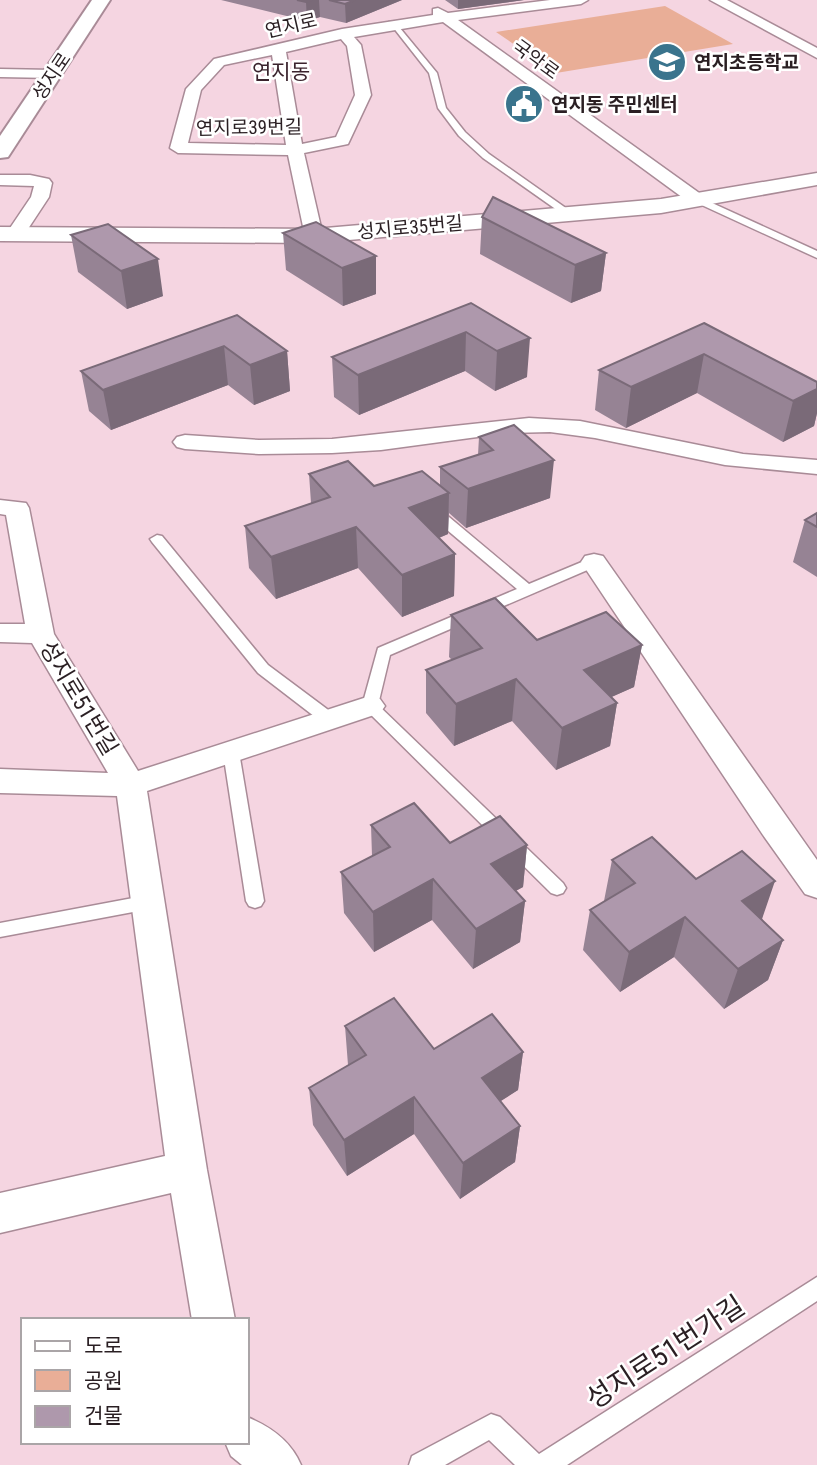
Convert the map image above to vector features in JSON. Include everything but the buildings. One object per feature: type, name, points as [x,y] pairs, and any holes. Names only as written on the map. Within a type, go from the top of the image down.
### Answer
[{"type":"main road","name":"성지로","points":[[0,152],[102,0]]},
{"type":"street","name":"국악로","points":[[421,0],[696,199]]},
{"type":"street","name":"연지로","points":[[219,62],[392,24],[581,0]]},
{"type":"street","points":[[717,0],[817,54]]},
{"type":"street","name":"연지로39번길","points":[[219,62],[194,89],[178,148],[295,150],[342,141],[363,95],[354,45],[342,33]]},
{"type":"street","points":[[278,47],[295,150],[314,236]]},
{"type":"street","points":[[0,73],[53,74]]},
{"type":"street","name":"성지로35번길","points":[[7,234],[314,236],[661,205],[817,179]]},
{"type":"street","points":[[0,180],[43,183],[40,197],[7,234]]},
{"type":"street","points":[[185,442],[304,449],[384,443],[471,430],[551,425],[597,431],[675,449],[765,463],[817,467]]},
{"type":"street","name":"성지로51번길","points":[[0,507],[17,508],[40,635],[131,785],[187,1170],[214,1318]]},
{"type":"street","points":[[594,562],[817,885]]},
{"type":"street","points":[[0,633],[40,635]]},
{"type":"street","points":[[0,781],[131,785],[370,706]]},
{"type":"street","points":[[0,1213],[187,1170]]},
{"type":"street","points":[[248,1441],[278,1465]]},
{"type":"lane","points":[[392,24],[433,73],[442,108],[462,134],[486,156],[567,214]]},
{"type":"lane","points":[[696,199],[817,255]]},
{"type":"lane","points":[[419,499],[527,590]]},
{"type":"lane","points":[[157,539],[263,669],[329,719]]},
{"type":"lane","points":[[557,888],[370,706],[383,652],[594,562]]},
{"type":"lane","points":[[231,752],[255,901]]},
{"type":"lane","points":[[0,930],[149,902]]},
{"type":"lane","name":"성지로51번가길","points":[[545,1465],[817,1288]]},
{"type":"lane","points":[[421,1465],[491,1426],[533,1465]]},
{"type":"green space","points":[[665,6],[733,44],[556,73],[496,32]]},
{"type":"place","name":"연지초등학교","points":[[667,62]]},
{"type":"place","name":"연지동 주민센터","points":[[524,104]]},
{"type":"district","name":"연지동","points":[[281,72]]}]
